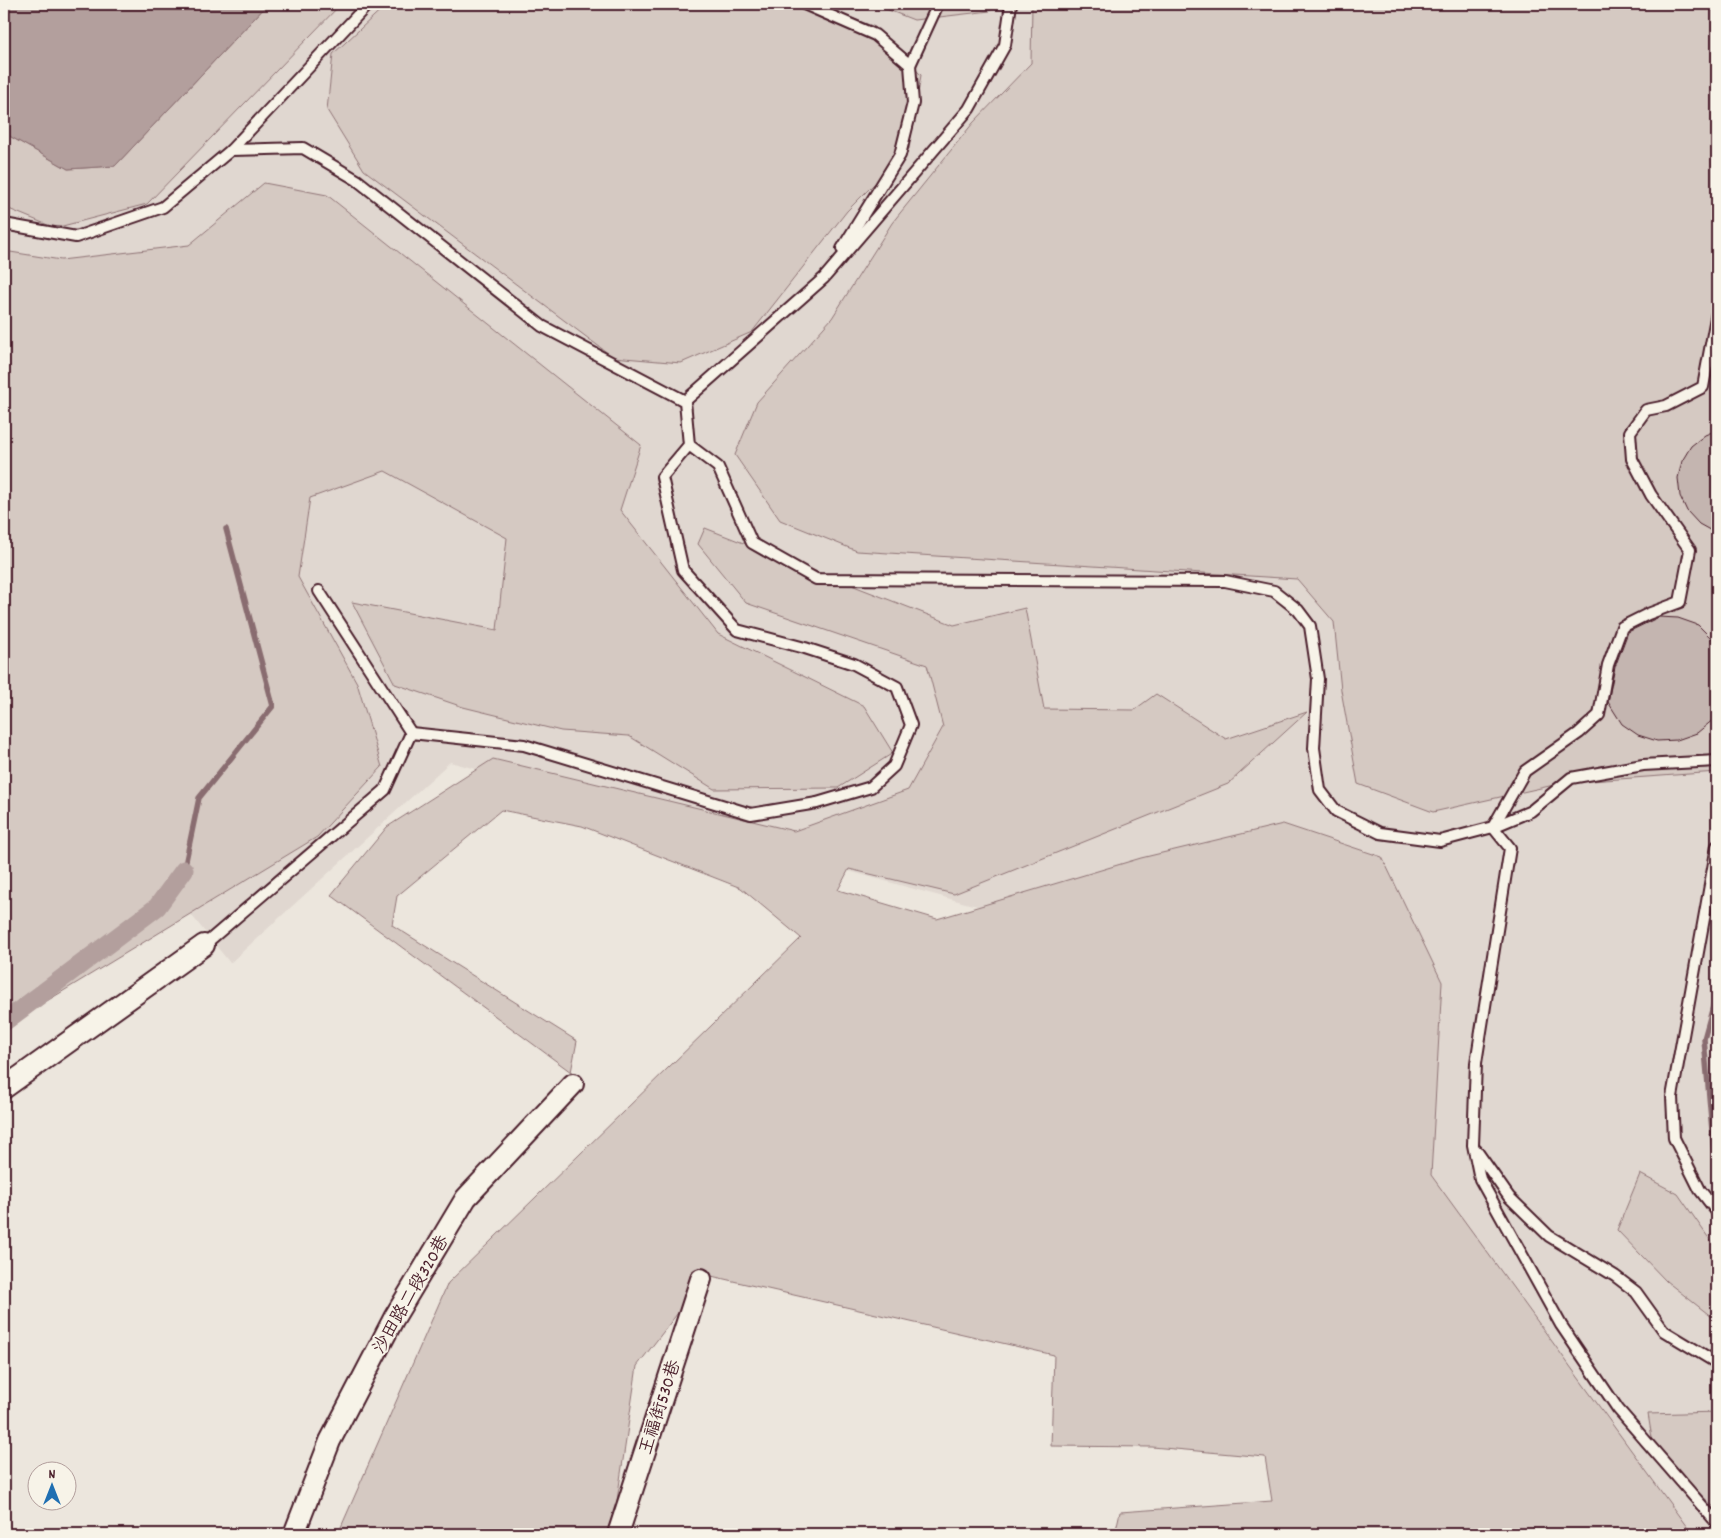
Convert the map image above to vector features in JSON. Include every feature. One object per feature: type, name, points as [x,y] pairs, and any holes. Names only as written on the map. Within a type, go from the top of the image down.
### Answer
[{"type":"street","points":[[4,1088],[204,945]]},
{"type":"street","name":"沙田路二段320巷","points":[[294,1534],[330,1441],[394,1318],[466,1198],[573,1084]]},
{"type":"street","name":"王福街530巷","points":[[618,1534],[701,1279]]},
{"type":"lane","points":[[4,224],[76,237],[163,207],[231,150],[368,4]]},
{"type":"lane","points":[[804,4],[875,35],[910,65]]},
{"type":"lane","points":[[824,278],[900,155],[913,103],[910,65],[938,4]]},
{"type":"lane","points":[[685,401],[824,278],[969,109],[1005,45],[1011,4]]},
{"type":"lane","points":[[231,150],[303,148],[357,180],[542,326],[685,401]]},
{"type":"lane","points":[[1493,827],[1525,771],[1599,715],[1608,665],[1622,627],[1648,614],[1680,602],[1690,550],[1651,495],[1632,459],[1630,432],[1646,410],[1666,406],[1703,388],[1717,312]]},
{"type":"lane","points":[[411,733],[524,745],[750,814],[817,803],[871,786],[894,766],[911,725],[897,687],[854,664],[805,648],[737,630],[683,570],[662,477],[689,445],[685,401]]},
{"type":"lane","points":[[689,445],[718,467],[752,542],[816,579],[1225,581],[1274,591],[1298,610],[1310,626],[1318,679],[1314,748],[1320,790],[1336,811],[1380,833],[1440,841],[1493,827],[1531,810],[1571,778],[1643,765],[1717,762]]},
{"type":"lane","points":[[319,591],[411,733]]},
{"type":"lane","points":[[204,945],[385,790],[411,733]]},
{"type":"lane","points":[[1493,827],[1510,848],[1476,1063],[1473,1145],[1480,1179],[1561,1324],[1618,1409],[1717,1523]]},
{"type":"lane","points":[[1717,846],[1672,1097],[1674,1138],[1700,1190],[1717,1212]]},
{"type":"lane","points":[[1473,1145],[1509,1197],[1549,1236],[1615,1276],[1636,1292],[1664,1331],[1717,1363]]},
{"type":"shaded area","points":[[4,4],[1717,4],[1717,1534],[1589,1534],[1178,961],[450,762],[230,963],[4,682]]},
{"type":"shaded area","points":[[4,4],[268,4],[115,166],[68,169],[4,133]]},
{"type":"shaded area","points":[[268,4],[341,4],[147,204],[55,228],[4,207],[4,133],[68,169],[115,166]]},
{"type":"shaded area","points":[[387,4],[815,4],[875,27],[921,75],[909,149],[847,211],[752,332],[681,363],[613,357],[364,170],[327,110],[333,54]]},
{"type":"shaded area","points":[[873,4],[991,4],[990,11],[914,20]]},
{"type":"shaded area","points":[[1032,4],[1717,4],[1717,772],[1563,783],[1433,812],[1358,784],[1341,690],[1334,622],[1297,579],[857,551],[780,520],[735,455],[757,402],[832,318],[892,223],[973,123],[1031,63]]},
{"type":"shaded area","points":[[264,183],[327,195],[641,445],[620,510],[718,634],[864,706],[893,753],[838,788],[714,789],[629,736],[561,731],[463,707],[395,684],[352,602],[497,630],[507,538],[385,471],[310,498],[298,577],[357,683],[382,767],[317,837],[4,1027],[4,251],[61,260],[189,245]]},
{"type":"shaded area","points":[[705,528],[954,625],[1025,608],[1044,709],[1134,710],[1156,694],[1226,739],[1307,712],[1228,784],[954,894],[849,869],[838,890],[937,919],[1141,858],[1283,824],[1382,857],[1442,982],[1431,1175],[1692,1534],[1115,1534],[1120,1512],[1272,1501],[1265,1457],[1152,1447],[1051,1446],[1054,1355],[707,1275],[637,1366],[612,1534],[338,1534],[448,1283],[801,938],[741,888],[582,826],[501,810],[397,896],[392,925],[577,1041],[571,1072],[331,895],[387,827],[493,759],[794,831],[908,790],[943,727],[927,665],[746,603],[698,544]]},
{"type":"shaded area","points":[[1640,1174],[1678,1194],[1717,1250],[1717,1321],[1666,1281],[1617,1230]]},
{"type":"shaded area","points":[[1717,1412],[1717,1510],[1654,1450],[1648,1414]]},
{"type":"building","points":[[1717,430],[1717,534],[1699,524],[1687,511],[1680,496],[1678,478],[1682,461],[1691,446],[1705,435]]},
{"type":"building","points":[[1659,617],[1678,618],[1698,625],[1717,644],[1717,713],[1714,719],[1697,733],[1677,740],[1657,741],[1638,735],[1622,724],[1608,702],[1615,667],[1628,632]]},
{"type":"waterway","points":[[184,870],[199,798],[273,706],[226,529]]},
{"type":"waterway","points":[[4,1022],[157,907],[184,870]]},
{"type":"waterway","points":[[1717,992],[1704,1039],[1717,1188]]}]
